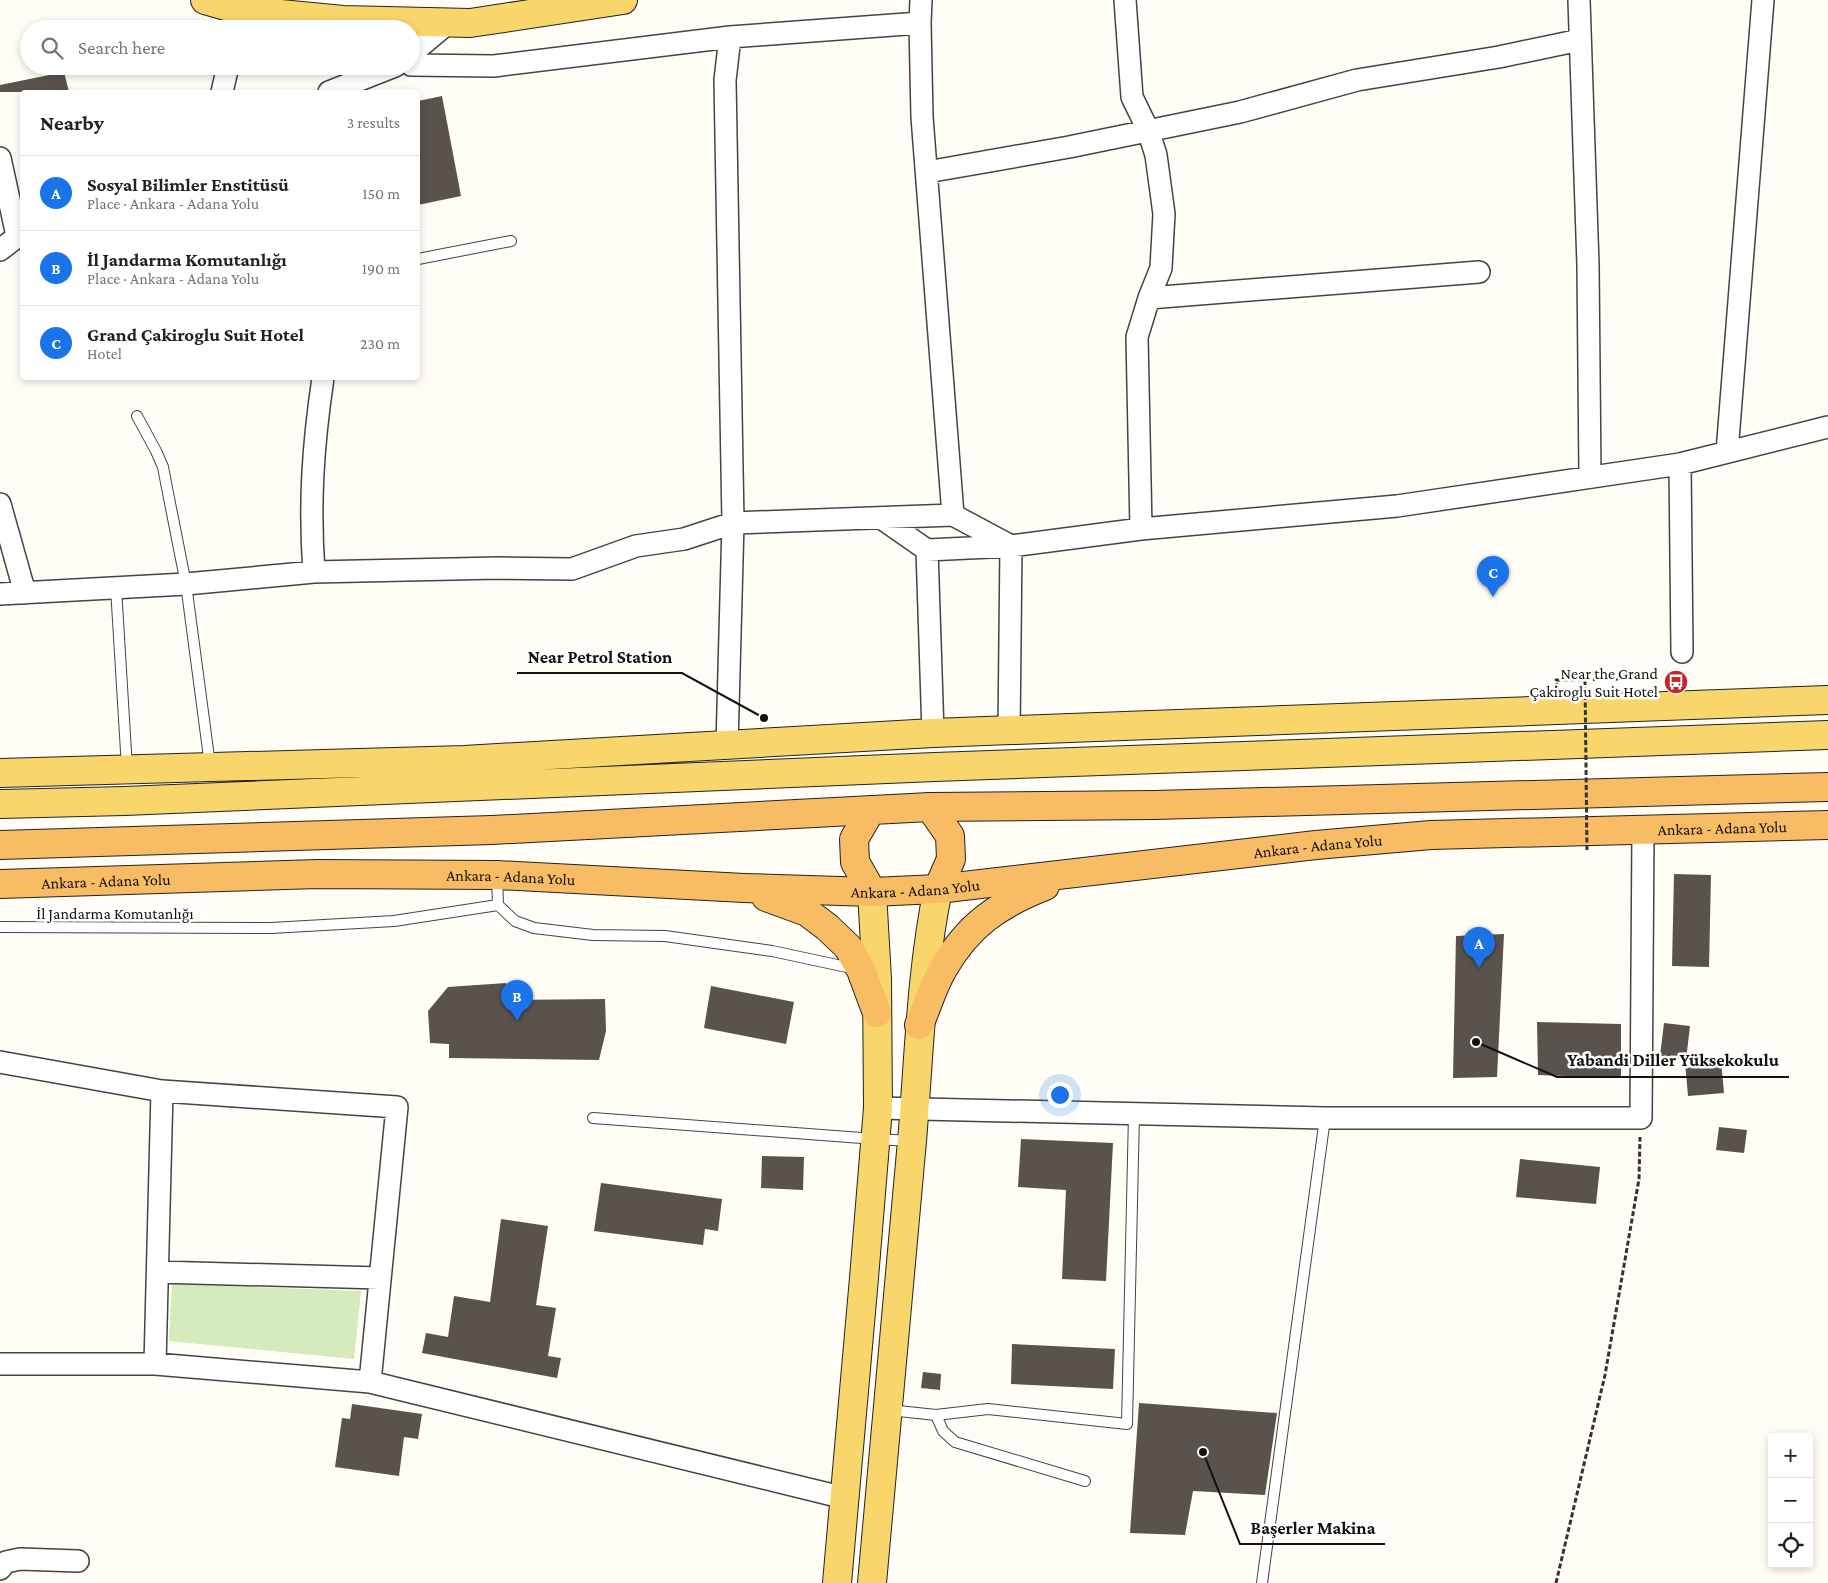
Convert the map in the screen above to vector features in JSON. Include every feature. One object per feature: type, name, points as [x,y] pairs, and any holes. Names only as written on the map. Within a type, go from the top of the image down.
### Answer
[{"type":"highway","points":[[0,845],[484,830],[930,807],[1202,804],[1828,787]]},
{"type":"highway","points":[[930,807],[950,836],[951,859],[938,889]]},
{"type":"highway","points":[[871,810],[854,839],[855,862],[872,892]]},
{"type":"highway","name":"Ankara - Adana Yolu","points":[[0,884],[318,874],[497,875],[744,888],[872,892],[938,889],[1316,845],[1431,836],[1828,825]]},
{"type":"highway","points":[[919,1025],[942,970],[954,951],[969,933],[989,914],[1005,904],[1076,874]]},
{"type":"highway","points":[[744,888],[807,912],[827,927],[848,947],[861,970],[877,1013]]},
{"type":"main road","points":[[205,0],[239,13],[343,20]]},
{"type":"main road","points":[[420,22],[470,23],[623,0]]},
{"type":"main road","points":[[0,773],[464,760],[933,733],[1828,700]]},
{"type":"main road","points":[[1009,731],[1010,765]]},
{"type":"main road","points":[[933,733],[935,767]]},
{"type":"main road","points":[[0,804],[125,801],[935,767],[1828,735]]},
{"type":"main road","points":[[872,1583],[912,1141],[919,1025],[930,926],[938,889]]},
{"type":"main road","points":[[837,1583],[878,1108],[877,1013],[872,892]]},
{"type":"street","points":[[921,0],[922,117],[953,515]]},
{"type":"street","points":[[1124,0],[1132,97],[1148,130],[1156,154],[1164,214],[1161,268],[1137,337],[1141,529]]},
{"type":"street","points":[[1579,0],[1588,265],[1590,477]]},
{"type":"street","points":[[1727,452],[1763,0]]},
{"type":"street","points":[[420,46],[448,23]]},
{"type":"street","points":[[420,65],[494,66],[730,37],[920,23]]},
{"type":"street","points":[[728,745],[733,523],[725,80],[730,37]]},
{"type":"street","points":[[926,172],[1069,147],[1240,112],[1357,80],[1499,57],[1580,40]]},
{"type":"street","points":[[222,90],[226,75]]},
{"type":"street","points":[[334,90],[372,75]]},
{"type":"street","points":[[0,158],[20,234],[0,250]]},
{"type":"street","points":[[1149,298],[1479,272]]},
{"type":"street","points":[[314,572],[311,513],[312,468],[323,380]]},
{"type":"street","points":[[880,518],[927,550],[1011,546],[1141,529],[1396,506],[1680,464],[1828,427]]},
{"type":"street","points":[[1680,464],[1682,652]]},
{"type":"street","points":[[0,504],[25,593]]},
{"type":"street","points":[[0,594],[186,584],[314,572],[498,568],[572,569],[636,546],[684,539],[733,523],[953,515],[1011,546]]},
{"type":"street","points":[[1009,731],[1011,546]]},
{"type":"street","points":[[927,550],[933,733]]},
{"type":"street","points":[[878,1108],[1325,1118],[1641,1118],[1643,831]]},
{"type":"street","points":[[0,1062],[162,1092],[397,1107],[370,1382]]},
{"type":"street","points":[[155,1364],[162,1092]]},
{"type":"street","points":[[158,1272],[380,1278]]},
{"type":"street","points":[[0,1364],[155,1364],[370,1382],[845,1498]]},
{"type":"street","points":[[0,1569],[6,1562],[20,1559],[78,1561]]},
{"type":"lane","points":[[420,259],[512,241]]},
{"type":"lane","points":[[137,416],[163,467],[186,584],[210,768]]},
{"type":"lane","points":[[116,588],[127,769]]},
{"type":"lane","points":[[497,875],[498,905],[516,921],[534,928],[593,935],[665,936],[772,951],[861,970]]},
{"type":"lane","name":"İl Jandarma Komutanlığı","points":[[0,928],[270,928],[394,921],[498,905]]},
{"type":"lane","points":[[888,1410],[936,1415],[988,1409],[1127,1424],[1134,1114]]},
{"type":"lane","points":[[593,1118],[912,1141]]},
{"type":"lane","points":[[1262,1583],[1325,1118]]},
{"type":"lane","points":[[936,1415],[942,1431],[955,1442],[1085,1481]]},
{"type":"path","points":[[1556,680],[1618,679]]},
{"type":"path","points":[[1585,680],[1587,852]]},
{"type":"path","points":[[1556,1583],[1605,1375],[1639,1179],[1641,1118]]},
{"type":"green space","points":[[172,1284],[361,1291],[354,1359],[169,1341]]},
{"type":"building","points":[[49,75],[65,75],[68,90],[0,92],[0,85]]},
{"type":"building","points":[[442,96],[461,196],[420,205],[420,101]]},
{"type":"building","points":[[1674,874],[1711,875],[1709,967],[1672,966]]},
{"type":"building","points":[[1504,934],[1497,1077],[1453,1078],[1456,936]]},
{"type":"building","points":[[506,983],[507,1000],[605,999],[606,1031],[599,1060],[449,1058],[449,1044],[430,1043],[428,1011],[448,987]]},
{"type":"building","points":[[711,986],[794,1002],[786,1044],[704,1028]]},
{"type":"building","points":[[1537,1022],[1621,1024],[1621,1078],[1538,1075]]},
{"type":"building","points":[[1664,1023],[1690,1026],[1686,1060],[1660,1056]]},
{"type":"building","points":[[1721,1060],[1724,1093],[1688,1096],[1685,1062]]},
{"type":"building","points":[[1719,1127],[1747,1130],[1744,1153],[1716,1150]]},
{"type":"building","points":[[1021,1139],[1113,1143],[1106,1281],[1062,1279],[1066,1190],[1018,1187]]},
{"type":"building","points":[[762,1156],[804,1157],[803,1190],[761,1188]]},
{"type":"building","points":[[1520,1159],[1600,1167],[1596,1204],[1516,1197]]},
{"type":"building","points":[[601,1183],[722,1199],[718,1231],[705,1229],[703,1245],[594,1231]]},
{"type":"building","points":[[501,1219],[548,1226],[536,1305],[556,1308],[548,1356],[561,1358],[557,1378],[422,1353],[426,1333],[448,1337],[454,1296],[490,1302]]},
{"type":"building","points":[[1012,1344],[1115,1349],[1113,1389],[1011,1384]]},
{"type":"building","points":[[923,1372],[941,1374],[940,1390],[921,1388]]},
{"type":"building","points":[[1139,1403],[1277,1413],[1265,1495],[1193,1491],[1185,1535],[1130,1533]]},
{"type":"building","points":[[352,1404],[422,1414],[418,1439],[404,1437],[399,1476],[335,1467],[342,1418],[350,1419]]},
{"type":"place","name":"Grand Çakiroglu Suit Hotel","points":[[1493,597]]},
{"type":"place","name":"Near the Grand Çakiroglu Suit Hotel","points":[[1676,682]]},
{"type":"place","name":"Near Petrol Station","points":[[764,718]]},
{"type":"place","name":"Sosyal Bilimler Enstitüsü","points":[[1479,968]]},
{"type":"place","name":"İl Jandarma Komutanlığı","points":[[517,1021]]},
{"type":"place","name":"Yabandi Diller Yüksekokulu","points":[[1476,1042]]},
{"type":"place","name":"Başerler Makina","points":[[1203,1452]]}]
